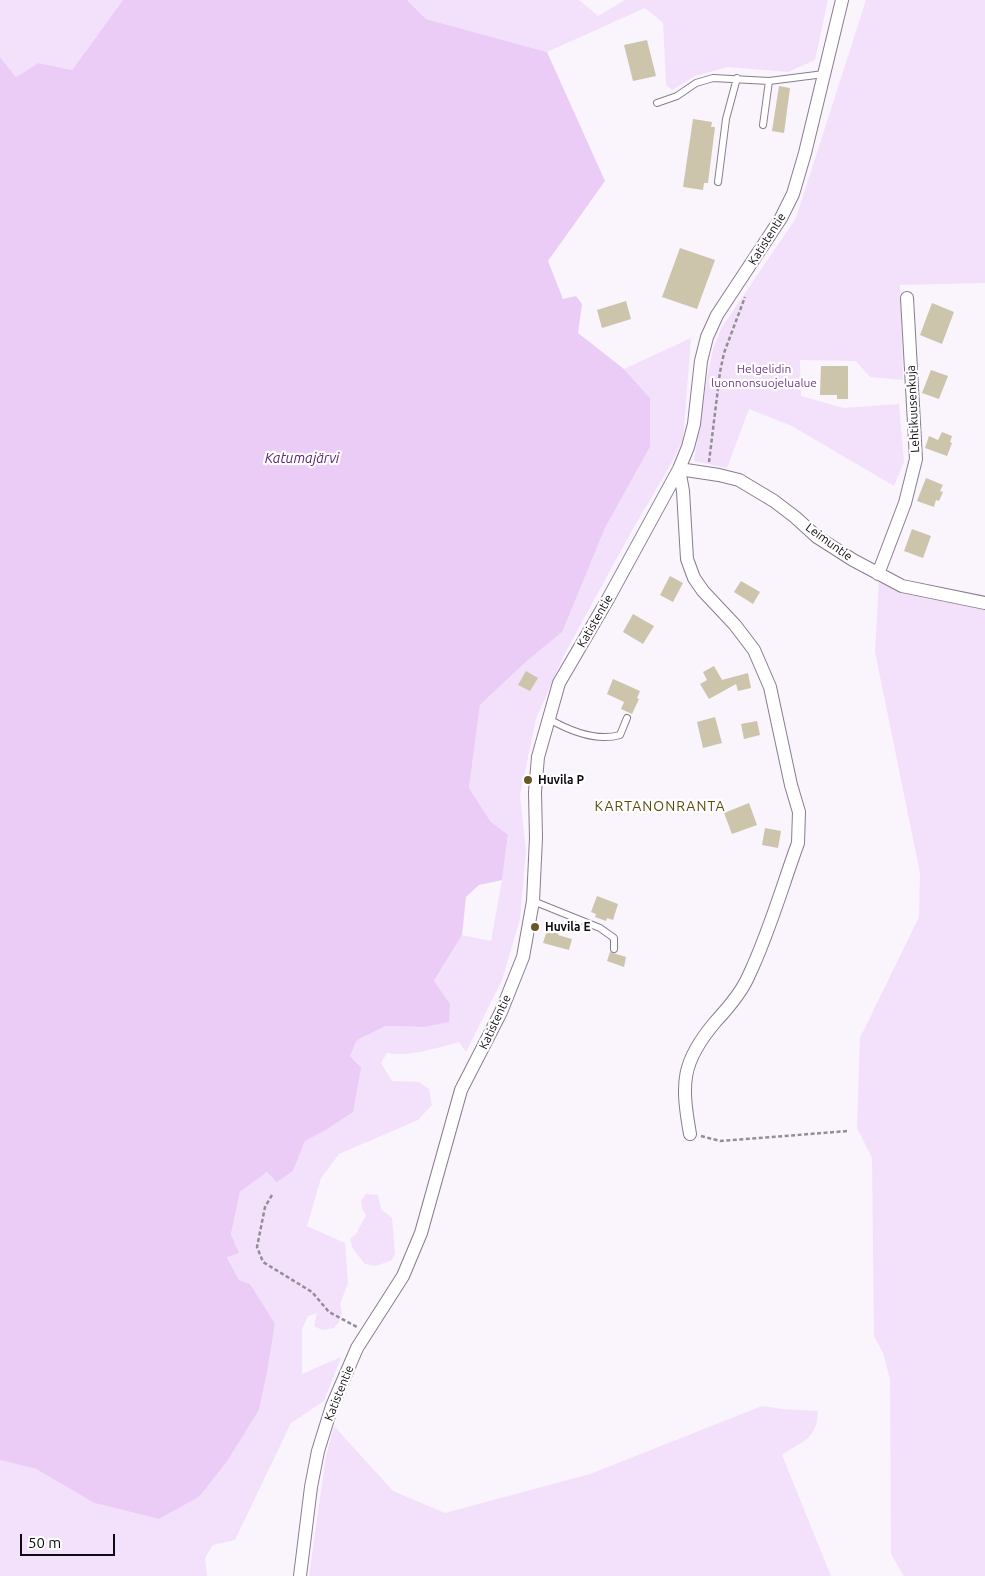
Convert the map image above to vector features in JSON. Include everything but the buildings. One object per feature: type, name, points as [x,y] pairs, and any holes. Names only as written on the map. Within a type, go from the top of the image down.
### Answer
[{"type":"street","name":"Katistentie","points":[[300,1576],[311,1487],[318,1451],[332,1406],[357,1348],[403,1276],[421,1233],[461,1090],[501,1012],[523,957],[533,901],[536,838],[535,792],[538,757],[560,683],[679,469],[688,447],[694,424],[701,361],[707,337],[717,315],[781,218],[793,194],[805,153],[842,0]]},
{"type":"street","name":"Lehtikuusenkuja","points":[[878,574],[905,503],[916,459],[908,298]]},
{"type":"street","name":"Leimuntie","points":[[679,469],[739,480],[756,489],[795,517],[817,536],[878,574],[902,586],[985,603]]},
{"type":"street","points":[[679,469],[683,491],[687,559],[694,578],[703,592],[735,625],[754,650],[763,668],[770,687],[790,785],[799,812],[798,843],[749,977],[732,1004],[697,1046],[688,1065],[685,1082],[686,1113],[690,1134]]},
{"type":"lane","points":[[656,103],[677,96],[696,83],[713,78],[769,81],[824,74]]},
{"type":"lane","points":[[718,182],[726,119],[736,78]]},
{"type":"lane","points":[[763,125],[769,81]]},
{"type":"lane","points":[[549,718],[576,732],[609,738],[620,735],[627,718]]},
{"type":"lane","points":[[533,901],[600,928],[614,938],[614,949]]},
{"type":"path","points":[[690,1134],[720,1140],[848,1131]]},
{"type":"path","points":[[272,1196],[265,1207],[258,1247],[263,1262],[312,1292],[329,1312],[368,1332]]},
{"type":"green space","points":[[0,0],[123,0],[72,70],[38,63],[16,77],[0,57]]},
{"type":"green space","points":[[407,0],[579,0],[598,16],[625,0],[828,0],[815,60],[788,72],[728,67],[695,76],[672,90],[666,85],[663,23],[645,8],[547,52],[426,19]]},
{"type":"green space","name":"Helgelidin luonnonsuojelualue","points":[[866,0],[985,0],[985,283],[900,285],[903,380],[870,377],[856,361],[800,360],[801,396],[844,408],[899,404],[904,462],[894,486],[792,426],[749,409],[727,468],[694,461],[707,376],[714,346],[722,327],[796,218]]},
{"type":"green space","points":[[691,338],[683,440],[563,657],[536,719],[520,795],[526,851],[520,919],[502,980],[466,1052],[459,1042],[415,1053],[387,1053],[381,1063],[392,1081],[419,1082],[429,1089],[432,1105],[418,1120],[339,1154],[321,1178],[307,1226],[345,1243],[348,1283],[340,1304],[342,1313],[339,1322],[334,1328],[322,1330],[314,1326],[317,1313],[308,1316],[302,1329],[302,1374],[341,1357],[324,1401],[291,1423],[235,1540],[213,1545],[205,1558],[207,1576],[0,1576],[0,1460],[36,1469],[94,1503],[159,1519],[199,1497],[226,1463],[259,1410],[275,1324],[239,1280],[227,1256],[239,1253],[231,1234],[240,1192],[267,1172],[277,1181],[293,1171],[305,1141],[353,1112],[350,1056],[357,1040],[386,1026],[424,1027],[450,1004],[434,982],[462,935],[491,941],[508,836],[491,822],[469,788],[480,705],[560,633],[605,528],[650,447],[650,398],[624,369]]},
{"type":"green space","points":[[879,579],[985,607],[985,1576],[904,1576],[891,1554],[890,1379],[883,1353],[874,1336],[872,1158],[857,1128],[860,1038],[919,917],[920,873],[875,652]]},
{"type":"green space","points":[[366,1194],[378,1195],[381,1209],[392,1218],[395,1253],[392,1260],[376,1266],[365,1264],[353,1249],[350,1239],[356,1234],[366,1215],[361,1201]]},
{"type":"green space","points":[[762,1406],[818,1411],[817,1421],[812,1434],[782,1455],[831,1576],[309,1576],[326,1456],[334,1426],[393,1491],[445,1513],[590,1474]]},
{"type":"water","name":"Katumajärvi","points":[[123,0],[407,0],[426,19],[547,52],[605,181],[548,261],[563,299],[576,296],[582,304],[578,333],[624,369],[650,398],[650,447],[605,528],[562,632],[528,660],[480,705],[469,788],[491,822],[508,835],[502,880],[479,885],[466,897],[462,935],[434,981],[450,1004],[449,1022],[424,1027],[386,1026],[357,1040],[350,1056],[361,1068],[353,1112],[305,1141],[293,1171],[277,1182],[267,1172],[240,1192],[231,1234],[239,1253],[227,1257],[239,1280],[250,1284],[275,1324],[259,1410],[226,1463],[199,1497],[159,1519],[94,1503],[36,1469],[0,1460],[0,57],[16,77],[38,63],[72,70]]},
{"type":"place","name":"Huvila P","points":[[528,780]]},
{"type":"place","name":"Huvila E","points":[[535,927]]},
{"type":"district","name":"KARTANONRANTA","points":[[660,806]]}]
